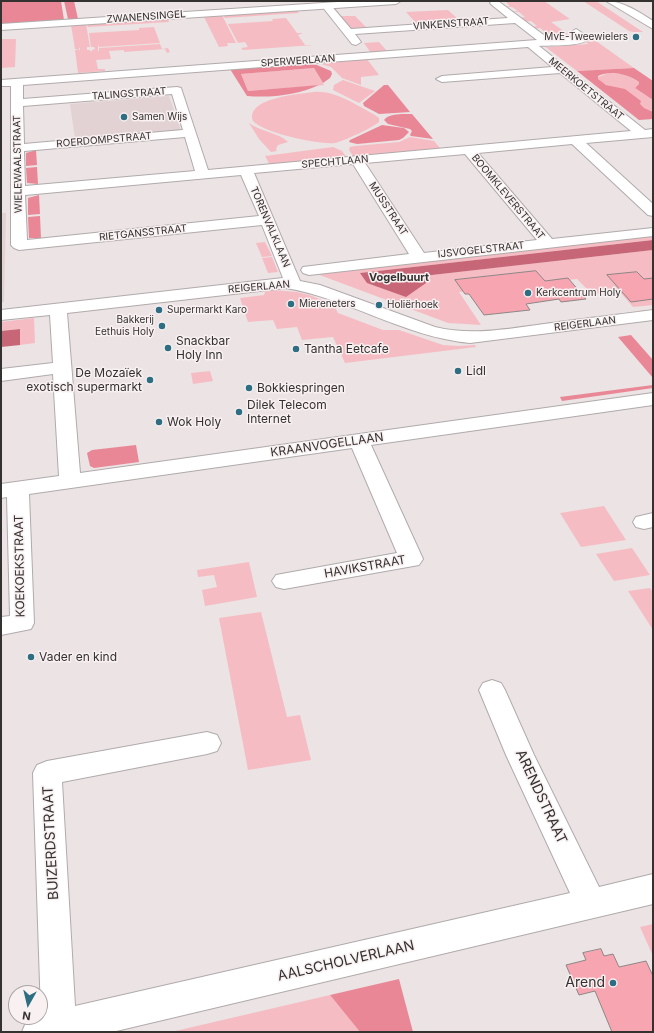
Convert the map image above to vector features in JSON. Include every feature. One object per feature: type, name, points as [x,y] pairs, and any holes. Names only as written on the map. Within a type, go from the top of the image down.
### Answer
[{"type":"street","name":"ZWANENSINGEL","points":[[1,27],[396,1]]},
{"type":"street","points":[[611,1],[630,14],[643,18]]},
{"type":"street","points":[[622,1],[640,13],[643,18],[653,26]]},
{"type":"street","points":[[495,3],[547,43]]},
{"type":"street","points":[[326,6],[367,56]]},
{"type":"street","name":"VINKENSTRAAT","points":[[348,32],[517,20]]},
{"type":"street","name":"SPERWERLAAN","points":[[1,83],[547,43],[582,40],[585,38],[576,32]]},
{"type":"street","name":"MEERKOETSTRAAT","points":[[530,44],[562,70],[648,134]]},
{"type":"street","points":[[442,79],[562,70]]},
{"type":"street","name":"WIELEWAALSTRAAT","points":[[17,82],[19,245]]},
{"type":"street","name":"TALINGSTRAAT","points":[[17,103],[177,90],[203,174]]},
{"type":"street","name":"ROERDOMPSTRAAT","points":[[18,148],[191,133]]},
{"type":"street","name":"SPECHTLAAN","points":[[18,191],[648,134]]},
{"type":"street","points":[[575,140],[653,212]]},
{"type":"street","name":"BOOMKLEVERSTRAAT","points":[[468,150],[548,243]]},
{"type":"street","name":"MUSSTRAAT","points":[[357,161],[419,257]]},
{"type":"street","name":"TORENVALKLAAN","points":[[246,170],[293,283]]},
{"type":"street","name":"RIETGANSSTRAAT","points":[[19,245],[268,220]]},
{"type":"street","name":"IJSVOGELSTRAAT","points":[[309,270],[653,232]]},
{"type":"street","name":"REIGERLAAN","points":[[1,315],[270,284],[293,283],[314,288],[429,331],[449,336],[470,338],[653,315]]},
{"type":"street","points":[[58,308],[70,482]]},
{"type":"street","points":[[1,375],[62,367]]},
{"type":"street","name":"KRAANVOGELLAAN","points":[[9,490],[653,399]]},
{"type":"street","name":"HAVIKSTRAAT","points":[[284,582],[411,559],[359,440]]},
{"type":"street","name":"KOEKOEKSTRAAT","points":[[1,626],[22,623],[9,490]]},
{"type":"street","name":"ARENDSTRAAT","points":[[492,690],[520,755],[591,903]]},
{"type":"street","name":"BUIZERDSTRAAT","points":[[49,1030],[47,773],[207,744]]},
{"type":"street","name":"AALSCHOLVERLAAN","points":[[49,1030],[653,889]]},
{"type":"shaded area","points":[[1,1],[61,1],[64,20],[1,24]]},
{"type":"shaded area","points":[[64,1],[74,1],[78,19],[68,19]]},
{"type":"shaded area","points":[[505,1],[544,1],[570,19],[551,22],[572,37],[551,37],[547,33],[540,34],[545,32],[540,28],[533,29],[531,27],[537,26],[531,21],[524,22],[519,18],[525,17],[519,12],[511,12],[518,11],[512,7],[504,7],[510,6]]},
{"type":"shaded area","points":[[583,1],[596,1],[643,32],[629,31]]},
{"type":"shaded area","points":[[297,10],[299,13],[225,18],[223,15]]},
{"type":"shaded area","points":[[448,10],[459,20],[416,23],[406,12]]},
{"type":"shaded area","points":[[222,15],[236,43],[227,43],[228,46],[219,47],[204,17]]},
{"type":"shaded area","points":[[341,16],[355,16],[367,28],[352,30]]},
{"type":"shaded area","points":[[286,18],[297,33],[303,33],[298,35],[305,45],[314,45],[243,50],[241,48],[248,47],[245,42],[238,43],[228,24],[273,21],[272,19]]},
{"type":"shaded area","points":[[168,19],[169,22],[88,27],[87,24]]},
{"type":"shaded area","points":[[86,24],[90,47],[87,47],[87,50],[90,50],[91,52],[95,49],[94,47],[91,47],[89,33],[139,30],[139,28],[154,27],[160,43],[99,47],[98,45],[98,51],[99,48],[160,44],[162,49],[168,48],[170,52],[167,53],[165,49],[124,52],[124,50],[109,51],[111,59],[96,60],[98,69],[105,69],[105,71],[78,73],[75,50],[79,49],[75,49],[71,25]]},
{"type":"shaded area","points":[[1,39],[16,39],[15,67],[1,68]]},
{"type":"shaded area","points":[[596,41],[634,68],[577,71],[543,45],[548,47],[588,44],[586,42]]},
{"type":"shaded area","points":[[379,42],[387,51],[371,53],[364,43]]},
{"type":"shaded area","points":[[367,59],[379,75],[361,77],[361,85],[342,78],[331,67],[321,64]]},
{"type":"shaded area","points":[[312,63],[331,71],[332,74],[330,78],[323,83],[314,68],[241,74],[248,91],[319,85],[293,93],[265,97],[247,96],[230,69]]},
{"type":"shaded area","points":[[314,68],[324,85],[248,91],[241,74]]},
{"type":"shaded area","points":[[634,68],[653,81],[653,100],[635,88],[639,82],[630,77],[609,73],[598,76],[598,79],[606,85],[625,89],[641,101],[640,104],[644,108],[653,112],[653,119],[639,120],[577,71]]},
{"type":"shaded area","points":[[609,73],[624,74],[639,82],[635,88],[653,100],[653,112],[638,105],[620,91],[604,84],[598,79],[598,77]]},
{"type":"shaded area","points":[[343,80],[375,91],[359,103],[333,90],[334,85]]},
{"type":"shaded area","points":[[384,85],[388,85],[410,112],[379,114],[364,106],[363,103]]},
{"type":"shaded area","points":[[313,92],[329,93],[345,99],[375,115],[379,118],[379,122],[345,140],[335,143],[327,143],[280,134],[268,130],[253,121],[253,113],[257,107],[265,102],[286,96]]},
{"type":"shaded area","name":"Samen Wijs","points":[[169,96],[181,130],[75,139],[70,104]]},
{"type":"shaded area","points":[[412,114],[433,139],[411,136],[412,131],[410,129],[388,124],[384,120],[393,115]]},
{"type":"shaded area","points":[[249,123],[280,136],[288,142],[278,145],[276,149],[277,151],[271,152],[259,139]]},
{"type":"shaded area","points":[[382,125],[404,128],[409,132],[399,140],[357,144],[349,142],[350,140]]},
{"type":"shaded area","points":[[410,137],[434,141],[441,149],[353,156],[349,150],[350,147],[399,142]]},
{"type":"shaded area","points":[[333,147],[342,151],[347,158],[339,157],[270,165],[265,156]]},
{"type":"shaded area","points":[[36,150],[37,165],[26,166],[26,153]]},
{"type":"shaded area","points":[[37,167],[38,184],[27,183],[26,168]]},
{"type":"shaded area","points":[[39,195],[40,214],[28,215],[28,198]]},
{"type":"shaded area","points":[[1,213],[6,213],[4,302],[1,302]]},
{"type":"shaded area","points":[[40,216],[41,238],[29,238],[28,217]]},
{"type":"shaded area","points":[[653,233],[653,240],[361,273],[422,276],[653,250],[653,305],[633,307],[620,292],[592,294],[577,279],[459,292],[481,325],[448,323],[309,271]]},
{"type":"shaded area","points":[[653,240],[653,250],[423,276],[426,283],[406,297],[367,283],[360,273]]},
{"type":"shaded area","points":[[265,242],[272,256],[262,257],[256,243]]},
{"type":"shaded area","points":[[272,257],[278,272],[268,273],[262,258]]},
{"type":"shaded area","points":[[273,290],[297,292],[309,295],[333,304],[338,313],[383,330],[399,330],[443,345],[475,345],[476,347],[345,363],[333,337],[302,340],[297,327],[277,329],[273,320],[248,322],[240,298],[264,295],[265,292]]},
{"type":"shaded area","points":[[34,318],[35,343],[20,345],[20,329],[1,331],[1,322]]},
{"type":"shaded area","points":[[20,329],[20,345],[1,347],[1,331]]},
{"type":"shaded area","points":[[631,335],[653,360],[653,378],[618,337]]},
{"type":"shaded area","points":[[210,371],[213,381],[193,384],[191,373]]},
{"type":"shaded area","points":[[653,385],[653,388],[562,401],[560,397]]},
{"type":"shaded area","points":[[136,445],[139,462],[94,468],[90,466],[87,453],[92,450]]},
{"type":"shaded area","points":[[604,506],[626,540],[581,547],[560,513]]},
{"type":"shaded area","points":[[632,548],[650,575],[614,581],[596,554]]},
{"type":"shaded area","points":[[249,562],[257,597],[205,606],[202,590],[217,587],[214,575],[198,577],[197,570]]},
{"type":"shaded area","points":[[650,588],[653,592],[653,630],[628,591]]},
{"type":"shaded area","points":[[261,612],[287,717],[300,715],[311,760],[248,770],[219,618]]},
{"type":"shaded area","points":[[653,924],[653,956],[640,927]]},
{"type":"shaded area","points":[[399,979],[413,1032],[360,1032],[330,995]]},
{"type":"shaded area","points":[[330,995],[360,1032],[171,1032]]},
{"type":"building","name":"Kerkcentrum Holy","points":[[536,271],[545,281],[568,278],[586,299],[561,302],[559,299],[526,304],[530,310],[484,315],[469,294],[465,294],[455,280]]},
{"type":"building","points":[[637,272],[644,279],[653,278],[653,299],[631,302],[607,275]]},
{"type":"building","name":"Arend","points":[[601,949],[604,956],[613,954],[619,967],[646,961],[653,976],[653,1032],[612,1032],[595,991],[579,995],[566,965],[586,960],[583,953]]},
{"type":"place","name":"MvE-Tweewielers","points":[[636,37]]},
{"type":"place","name":"Samen Wijs","points":[[124,117]]},
{"type":"place","name":"Kerkcentrum Holy","points":[[528,293]]},
{"type":"place","name":"Miereneters","points":[[291,304]]},
{"type":"place","name":"Holiërhoek","points":[[379,305]]},
{"type":"place","name":"Supermarkt Karo","points":[[159,310]]},
{"type":"place","name":"Bakkerij Eethuis Holy","points":[[162,326]]},
{"type":"place","name":"Snackbar Holy Inn","points":[[168,348]]},
{"type":"place","name":"Tantha Eetcafe","points":[[296,349]]},
{"type":"place","name":"Lidl","points":[[458,371]]},
{"type":"place","name":"De Mozaïek exotisch supermarkt","points":[[150,380]]},
{"type":"place","name":"Bokkiespringen","points":[[249,388]]},
{"type":"place","name":"Dilek Telecom Internet","points":[[239,412]]},
{"type":"place","name":"Wok Holy","points":[[159,422]]},
{"type":"place","name":"Vader en kind","points":[[31,657]]},
{"type":"place","name":"Arend","points":[[613,983]]},
{"type":"district","name":"Vogelbuurt","points":[[399,278]]}]
